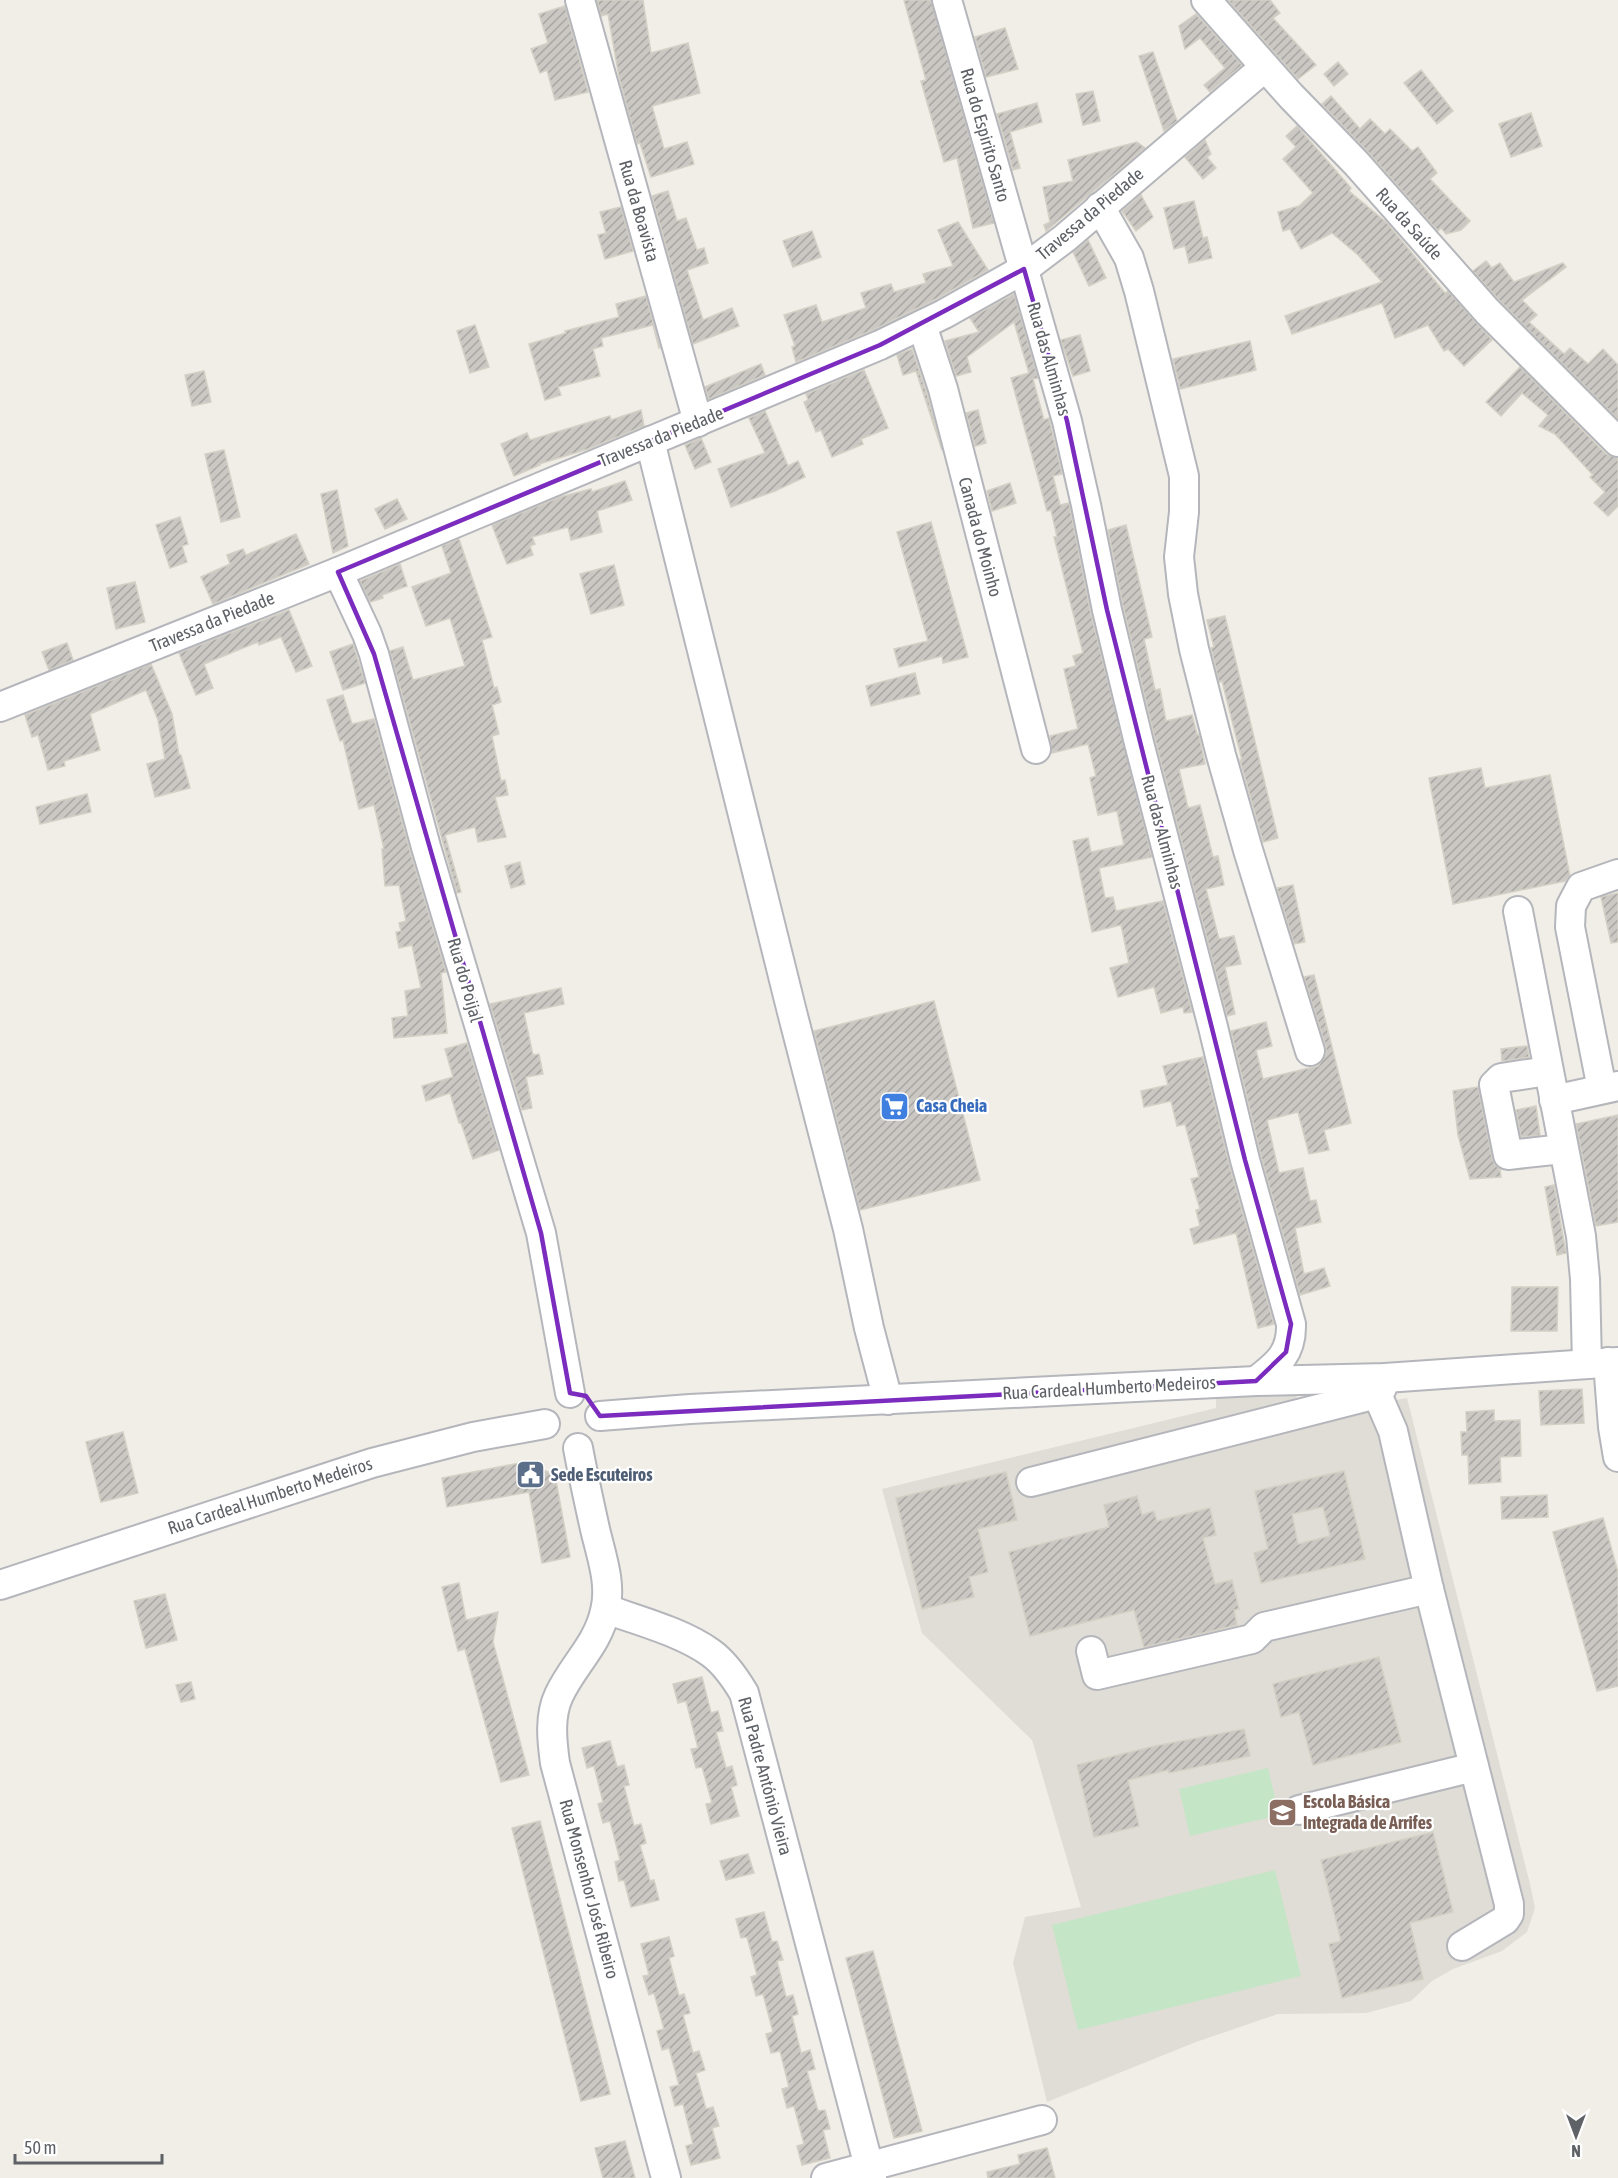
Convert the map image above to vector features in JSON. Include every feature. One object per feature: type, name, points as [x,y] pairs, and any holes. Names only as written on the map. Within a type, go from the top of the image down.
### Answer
[{"type":"street","name":"Rua da Boavista","points":[[580,0],[698,422]]},
{"type":"street","name":"Rua do Espirito Santo","points":[[947,0],[1024,269]]},
{"type":"street","name":"Rua da Saúde","points":[[1206,0],[1265,67],[1356,163],[1487,311],[1618,442]]},
{"type":"street","name":"Travessa da Piedade","points":[[0,707],[338,572],[698,422],[922,325],[1024,269],[1065,237],[1265,67]]},
{"type":"street","points":[[1100,207],[1130,258],[1139,291],[1184,476],[1184,512],[1179,557],[1183,594],[1194,649],[1236,808],[1310,1051]]},
{"type":"street","name":"Rua das Alminhas","points":[[1024,269],[1066,421],[1107,610],[1245,1160],[1291,1324],[1292,1335],[1286,1352],[1277,1365],[1257,1381]]},
{"type":"street","name":"Canada do Moinho","points":[[922,325],[943,389],[1036,749]]},
{"type":"street","points":[[650,441],[848,1228],[869,1328],[888,1400]]},
{"type":"street","name":"Rua do Poijal","points":[[338,572],[374,654],[426,847],[541,1233],[570,1393]]},
{"type":"street","points":[[1554,1100],[1610,1088],[1570,927],[1571,906],[1581,887],[1618,874]]},
{"type":"street","points":[[1518,910],[1581,1236],[1585,1279],[1604,1363],[1618,1457]]},
{"type":"street","points":[[1548,1071],[1501,1078],[1494,1085],[1508,1155],[1563,1149]]},
{"type":"street","name":"Rua Cardeal Humberto Medeiros","points":[[600,1416],[690,1409],[1315,1378],[1381,1386],[1604,1363]]},
{"type":"street","points":[[1315,1378],[1325,1406]]},
{"type":"street","points":[[1031,1482],[1325,1406],[1381,1386],[1429,1589],[1509,1904],[1509,1914],[1505,1920],[1462,1946]]},
{"type":"street","points":[[570,1393],[578,1393],[593,1401],[600,1416],[600,1426],[596,1437],[588,1444],[578,1448],[566,1448],[556,1443],[548,1435],[544,1424],[551,1403],[559,1396],[570,1393]]},
{"type":"street","name":"Rua Cardeal Humberto Medeiros","points":[[0,1585],[372,1463],[473,1437],[544,1424]]},
{"type":"street","points":[[578,1448],[606,1577],[606,1609]]},
{"type":"street","points":[[1091,1651],[1097,1675],[1252,1639],[1264,1626],[1429,1589]]},
{"type":"street","name":"Rua Padre António Vieira","points":[[606,1609],[689,1640],[712,1653],[732,1674],[744,1693],[870,2172]]},
{"type":"street","name":"Rua Monsenhor José Ribeiro","points":[[606,1609],[594,1643],[558,1695],[552,1734],[555,1763],[666,2178]]},
{"type":"street","points":[[1299,1810],[1474,1767]]},
{"type":"street","points":[[826,2178],[870,2172],[1042,2120]]},
{"type":"highlighted area","points":[[1024,269],[1067,421],[1107,610],[1245,1160],[1291,1324],[1286,1352],[1256,1381],[600,1416],[586,1396],[570,1393],[541,1233],[374,654],[338,572],[880,345]]},
{"type":"shaded area","name":"Escola Básica Integrada de Arrifes","points":[[1294,1391],[1306,1418],[1407,1398],[1530,1884],[1535,1908],[1527,1932],[1502,1951],[1453,1969],[1432,1981],[1411,2001],[1366,2013],[1278,2014],[1196,2042],[1047,2102],[1013,1963],[1025,1917],[1081,1907],[1032,1740],[922,1633],[882,1489],[1216,1408],[1216,1395]]},
{"type":"green space","points":[[1268,1768],[1279,1815],[1190,1836],[1179,1789]]},
{"type":"green space","points":[[1275,1870],[1301,1976],[1078,2030],[1052,1925]]},
{"type":"building","points":[[597,0],[643,0],[651,53],[688,43],[700,93],[652,106],[664,149],[687,142],[694,164],[651,177],[640,143],[637,144],[619,77],[608,14],[601,16]]},
{"type":"building","points":[[904,0],[931,0],[994,223],[973,228],[957,158],[944,162],[921,81],[926,80]]},
{"type":"building","points":[[1228,0],[1270,0],[1280,13],[1273,18],[1316,65],[1298,79]]},
{"type":"building","points":[[565,6],[588,92],[555,100],[547,70],[540,73],[531,49],[548,43],[539,14]]},
{"type":"building","points":[[1196,14],[1242,65],[1210,92],[1204,85],[1225,68],[1200,38],[1185,49],[1179,26]]},
{"type":"building","points":[[1005,28],[1018,69],[986,77],[975,37]]},
{"type":"building","points":[[1153,52],[1177,121],[1164,131],[1139,56]]},
{"type":"building","points":[[1338,62],[1348,74],[1334,86],[1324,74]]},
{"type":"building","points":[[1421,70],[1453,111],[1437,124],[1404,83]]},
{"type":"building","points":[[1093,91],[1100,121],[1083,125],[1076,94]]},
{"type":"building","points":[[1331,96],[1360,129],[1370,119],[1385,134],[1390,129],[1412,151],[1418,147],[1437,173],[1430,179],[1470,221],[1461,230],[1446,234],[1441,228],[1438,231],[1322,104]]},
{"type":"building","points":[[1037,103],[1042,122],[1010,132],[1020,168],[1013,170],[997,114]]},
{"type":"building","points":[[1531,113],[1542,146],[1511,157],[1499,124]]},
{"type":"building","points":[[1297,126],[1351,188],[1349,191],[1387,223],[1445,293],[1448,291],[1492,340],[1464,366],[1448,349],[1444,351],[1428,325],[1395,338],[1382,303],[1292,334],[1285,316],[1382,282],[1358,255],[1332,233],[1301,249],[1290,229],[1283,231],[1278,212],[1299,206],[1313,193],[1283,159],[1296,147],[1286,136]]},
{"type":"building","points":[[1205,140],[1211,154],[1207,157],[1216,168],[1203,179],[1185,157]]},
{"type":"building","points":[[1137,142],[1145,148],[1046,231],[1044,225],[1050,222],[1043,187],[1073,181],[1068,160]]},
{"type":"building","points":[[668,191],[677,221],[686,218],[697,250],[704,248],[708,263],[687,270],[703,320],[732,308],[739,326],[693,344],[652,196]]},
{"type":"building","points":[[1141,195],[1153,217],[1136,231],[1122,211]]},
{"type":"building","points":[[1194,201],[1203,238],[1207,237],[1212,258],[1189,263],[1185,246],[1174,249],[1164,208]]},
{"type":"building","points":[[621,207],[633,251],[605,259],[598,235],[606,233],[600,212]]},
{"type":"building","points":[[958,222],[988,270],[873,330],[796,362],[792,347],[795,346],[784,315],[816,305],[822,322],[866,308],[861,293],[891,284],[894,292],[926,283],[923,274],[953,266],[938,230]]},
{"type":"building","points":[[812,231],[821,257],[793,267],[783,241]]},
{"type":"building","points":[[1088,240],[1106,278],[1089,286],[1073,252]]},
{"type":"building","points":[[1486,261],[1492,268],[1500,263],[1514,282],[1563,263],[1566,267],[1522,300],[1537,315],[1529,322],[1564,354],[1570,348],[1588,364],[1603,349],[1618,365],[1618,419],[1473,271]]},
{"type":"building","points":[[1014,294],[1038,378],[1033,379],[1044,420],[1049,418],[1062,474],[1053,476],[1060,505],[1069,503],[1091,614],[1152,857],[1099,868],[1105,898],[1113,897],[1116,911],[1163,901],[1192,1012],[1184,1013],[1183,1007],[1161,1013],[1154,987],[1118,997],[1110,968],[1129,963],[1121,925],[1092,932],[1073,841],[1088,838],[1091,852],[1124,845],[1117,811],[1098,815],[1090,778],[1096,776],[1088,744],[1052,753],[1050,736],[1078,729],[1064,669],[1076,666],[1073,656],[1083,653],[1054,537],[1057,537],[1051,510],[1047,511],[1011,378],[1029,373],[1014,322],[967,357],[971,372],[956,376],[945,341],[979,332],[970,318]]},
{"type":"building","points":[[646,296],[660,348],[653,325],[601,338],[603,346],[593,349],[600,376],[558,387],[561,395],[545,400],[529,344],[566,333],[565,331],[619,317],[616,304]]},
{"type":"building","points":[[475,325],[489,367],[470,373],[457,331]]},
{"type":"building","points":[[1080,335],[1090,371],[1073,376],[1061,340]]},
{"type":"building","points":[[1250,341],[1256,370],[1180,389],[1173,359]]},
{"type":"building","points":[[912,349],[942,450],[916,371],[903,375],[897,355]]},
{"type":"building","points":[[761,364],[765,375],[709,399],[705,387]]},
{"type":"building","points":[[1520,367],[1606,454],[1618,458],[1618,506],[1608,516],[1594,503],[1605,492],[1590,477],[1593,475],[1555,434],[1539,426],[1548,415],[1522,393],[1501,416],[1486,402]]},
{"type":"building","points":[[864,370],[888,428],[861,439],[863,444],[832,457],[821,430],[816,432],[804,402],[808,400],[806,394]]},
{"type":"building","points":[[204,371],[211,402],[192,406],[185,375]]},
{"type":"building","points":[[641,410],[644,426],[588,449],[539,464],[514,476],[501,444],[527,433],[530,440],[610,416],[611,420]]},
{"type":"building","points":[[978,410],[986,443],[975,446],[966,413]]},
{"type":"building","points":[[765,411],[788,466],[798,461],[805,477],[731,507],[718,469],[765,453],[749,418]]},
{"type":"building","points":[[701,438],[711,462],[695,469],[685,445]]},
{"type":"building","points":[[224,450],[240,517],[221,522],[205,454]]},
{"type":"building","points":[[625,481],[632,500],[597,511],[602,532],[571,540],[568,527],[532,537],[535,544],[530,546],[533,555],[507,564],[492,525],[560,497],[591,489],[592,492]]},
{"type":"building","points":[[1010,483],[1016,503],[992,511],[987,491]]},
{"type":"building","points":[[337,490],[348,546],[333,553],[321,494]]},
{"type":"building","points":[[397,499],[407,519],[385,529],[375,509]]},
{"type":"building","points":[[180,517],[188,544],[182,546],[187,562],[170,568],[156,525]]},
{"type":"building","points":[[931,522],[968,657],[943,663],[942,656],[899,667],[894,649],[928,641],[897,532]]},
{"type":"building","points":[[1126,525],[1152,637],[1144,639],[1155,690],[1160,689],[1166,721],[1192,715],[1205,764],[1179,769],[1188,808],[1200,805],[1213,857],[1218,856],[1224,885],[1206,889],[1219,939],[1234,936],[1241,964],[1225,967],[1235,1014],[1227,1016],[1123,606],[1108,530]]},
{"type":"building","points":[[296,534],[309,564],[213,604],[201,577],[230,564],[227,555],[243,549],[246,555]]},
{"type":"building","points":[[459,539],[492,637],[482,640],[494,688],[497,687],[501,702],[492,705],[499,734],[492,736],[501,781],[505,780],[508,795],[495,797],[506,837],[478,842],[475,827],[445,835],[461,892],[457,893],[390,651],[403,647],[413,680],[465,666],[450,618],[426,626],[412,587],[451,573],[442,546]]},
{"type":"building","points":[[400,564],[407,586],[370,602],[360,581]]},
{"type":"building","points":[[614,565],[624,605],[591,614],[580,574]]},
{"type":"building","points":[[135,582],[145,622],[116,629],[107,588]]},
{"type":"building","points":[[289,610],[312,666],[296,672],[281,637],[259,645],[258,642],[204,664],[213,688],[196,695],[179,653]]},
{"type":"building","points":[[1225,616],[1278,838],[1263,842],[1240,760],[1242,760],[1222,681],[1219,682],[1211,648],[1214,647],[1207,620]]},
{"type":"building","points":[[67,643],[73,660],[49,670],[42,652]]},
{"type":"building","points":[[353,644],[365,683],[343,690],[330,652]]},
{"type":"building","points":[[151,664],[172,714],[179,755],[181,755],[190,788],[155,797],[147,764],[165,759],[158,720],[146,690],[90,714],[100,750],[64,761],[65,766],[48,770],[38,735],[32,737],[25,715]]},
{"type":"building","points":[[915,673],[920,694],[871,706],[866,686]]},
{"type":"building","points":[[343,695],[352,724],[374,719],[446,972],[441,973],[447,1033],[394,1038],[392,1018],[408,1016],[405,991],[421,988],[412,945],[399,948],[396,932],[401,931],[399,923],[406,921],[399,885],[385,886],[382,849],[384,849],[374,805],[359,809],[343,740],[340,741],[327,700]]},
{"type":"building","points":[[1481,768],[1485,788],[1550,775],[1570,876],[1565,881],[1453,904],[1429,778]]},
{"type":"building","points":[[87,794],[91,812],[40,824],[36,807]]},
{"type":"building","points":[[520,862],[525,884],[511,888],[505,866]]},
{"type":"building","points":[[1293,885],[1305,942],[1294,944],[1277,888]]},
{"type":"building","points":[[1618,893],[1618,942],[1611,943],[1601,897]]},
{"type":"building","points":[[1314,975],[1351,1123],[1324,1130],[1329,1150],[1309,1154],[1298,1112],[1267,1120],[1279,1173],[1303,1168],[1310,1201],[1316,1200],[1321,1222],[1295,1228],[1304,1274],[1324,1268],[1330,1286],[1300,1295],[1261,1156],[1231,1031],[1266,1022],[1272,1046],[1256,1050],[1263,1079],[1318,1066],[1326,1055],[1326,1047],[1304,977]]},
{"type":"building","points":[[561,988],[564,1004],[524,1013],[533,1055],[539,1054],[543,1074],[526,1077],[532,1108],[522,1110],[490,1004]]},
{"type":"building","name":"Casa Cheia","points":[[934,1001],[980,1180],[860,1210],[814,1031]]},
{"type":"building","points":[[467,1043],[499,1150],[473,1159],[450,1093],[426,1101],[422,1086],[453,1077],[445,1049]]},
{"type":"building","points":[[1527,1046],[1529,1057],[1502,1061],[1501,1049]]},
{"type":"building","points":[[1203,1057],[1229,1164],[1274,1324],[1258,1328],[1236,1233],[1194,1244],[1190,1229],[1200,1226],[1196,1210],[1200,1209],[1191,1179],[1199,1177],[1185,1124],[1177,1126],[1171,1101],[1144,1107],[1141,1091],[1168,1085],[1163,1066]]},
{"type":"building","points":[[1478,1087],[1492,1158],[1500,1169],[1501,1177],[1470,1179],[1458,1135],[1453,1091]]},
{"type":"building","points":[[1536,1106],[1540,1135],[1521,1137],[1516,1110]]},
{"type":"building","points":[[1618,1115],[1618,1222],[1596,1226],[1576,1124]]},
{"type":"building","points":[[1554,1185],[1566,1253],[1557,1255],[1545,1187]]},
{"type":"building","points":[[1512,1287],[1558,1287],[1557,1331],[1511,1331]]},
{"type":"building","points":[[1582,1389],[1584,1423],[1541,1425],[1539,1391]]},
{"type":"building","points":[[1494,1410],[1494,1421],[1520,1420],[1521,1456],[1500,1457],[1501,1482],[1469,1484],[1468,1455],[1462,1455],[1461,1432],[1467,1432],[1466,1412]]},
{"type":"building","points":[[123,1432],[138,1493],[101,1502],[86,1442]]},
{"type":"building","points":[[530,1461],[555,1475],[570,1557],[542,1563],[529,1492],[447,1507],[442,1478]]},
{"type":"building","points":[[1344,1471],[1365,1559],[1261,1583],[1254,1553],[1268,1549],[1255,1491]],"holes":[[[1323,1507],[1330,1536],[1298,1544],[1292,1514]]]},
{"type":"building","points":[[1006,1472],[1017,1520],[978,1529],[988,1572],[969,1577],[974,1597],[922,1609],[896,1498]]},
{"type":"building","points":[[1547,1495],[1548,1517],[1502,1519],[1501,1497]]},
{"type":"building","points":[[1137,1496],[1142,1515],[1154,1511],[1157,1521],[1210,1508],[1216,1535],[1203,1538],[1215,1584],[1232,1580],[1239,1609],[1234,1610],[1237,1625],[1144,1647],[1134,1610],[1030,1636],[1009,1552],[1109,1527],[1104,1505]]},
{"type":"building","points":[[1603,1518],[1618,1572],[1618,1686],[1597,1691],[1553,1532]]},
{"type":"building","points":[[459,1583],[466,1620],[498,1612],[493,1642],[529,1775],[501,1782],[465,1649],[458,1651],[442,1587]]},
{"type":"building","points":[[165,1594],[177,1640],[146,1648],[134,1601]]},
{"type":"building","points":[[1379,1657],[1401,1742],[1313,1765],[1299,1712],[1281,1717],[1273,1684]]},
{"type":"building","points":[[702,1677],[711,1713],[718,1711],[723,1731],[716,1732],[726,1768],[732,1766],[737,1785],[731,1787],[739,1816],[711,1824],[706,1804],[712,1803],[702,1767],[696,1768],[691,1749],[698,1748],[686,1701],[678,1703],[673,1684]]},
{"type":"building","points":[[191,1682],[195,1699],[181,1702],[176,1685]]},
{"type":"building","points":[[1244,1729],[1250,1756],[1169,1773],[1168,1770],[1128,1780],[1139,1826],[1094,1837],[1077,1765],[1155,1746]]},
{"type":"building","points":[[610,1741],[617,1767],[624,1765],[629,1785],[624,1786],[634,1826],[641,1824],[646,1843],[640,1845],[650,1881],[654,1880],[659,1900],[631,1907],[624,1880],[619,1881],[615,1862],[620,1860],[610,1821],[603,1823],[598,1804],[603,1802],[594,1766],[587,1768],[582,1748]]},
{"type":"building","points":[[540,1821],[610,2094],[581,2101],[512,1828]]},
{"type":"building","points":[[1433,1832],[1453,1912],[1410,1923],[1423,1979],[1342,1998],[1329,1944],[1341,1941],[1321,1860]]},
{"type":"building","points":[[748,1854],[754,1873],[726,1880],[720,1861]]},
{"type":"building","points":[[764,1912],[772,1942],[777,1941],[783,1960],[777,1961],[786,1997],[793,1995],[798,2014],[792,2016],[801,2053],[810,2050],[815,2069],[807,2071],[818,2111],[825,2110],[830,2129],[823,2130],[830,2158],[802,2165],[797,2146],[804,2144],[794,2106],[787,2108],[782,2089],[789,2087],[780,2051],[771,2053],[766,2034],[773,2032],[763,1994],[756,1996],[751,1977],[757,1975],[747,1937],[741,1938],[736,1919]]},
{"type":"building","points":[[669,1937],[674,1956],[669,1958],[679,1996],[684,1994],[690,2013],[683,2015],[693,2053],[699,2051],[705,2070],[696,2073],[706,2109],[713,2107],[719,2126],[712,2128],[720,2158],[691,2165],[686,2146],[693,2144],[683,2104],[675,2106],[670,2087],[679,2085],[669,2048],[662,2050],[657,2031],[664,2029],[654,1993],[649,1995],[643,1976],[649,1975],[641,1944]]},
{"type":"building","points":[[873,1951],[922,2131],[894,2138],[846,1958]]},
{"type":"building","points":[[625,2141],[635,2178],[603,2178],[595,2148]]},
{"type":"building","points":[[1047,2148],[1055,2178],[988,2178],[987,2172],[1020,2164],[1018,2155]]},
{"type":"place","name":"Casa Cheia","points":[[895,1106]]},
{"type":"place","name":"Sede Escuteiros","points":[[530,1475]]},
{"type":"place","name":"Escola Básica Integrada de Arrifes","points":[[1282,1812]]}]
